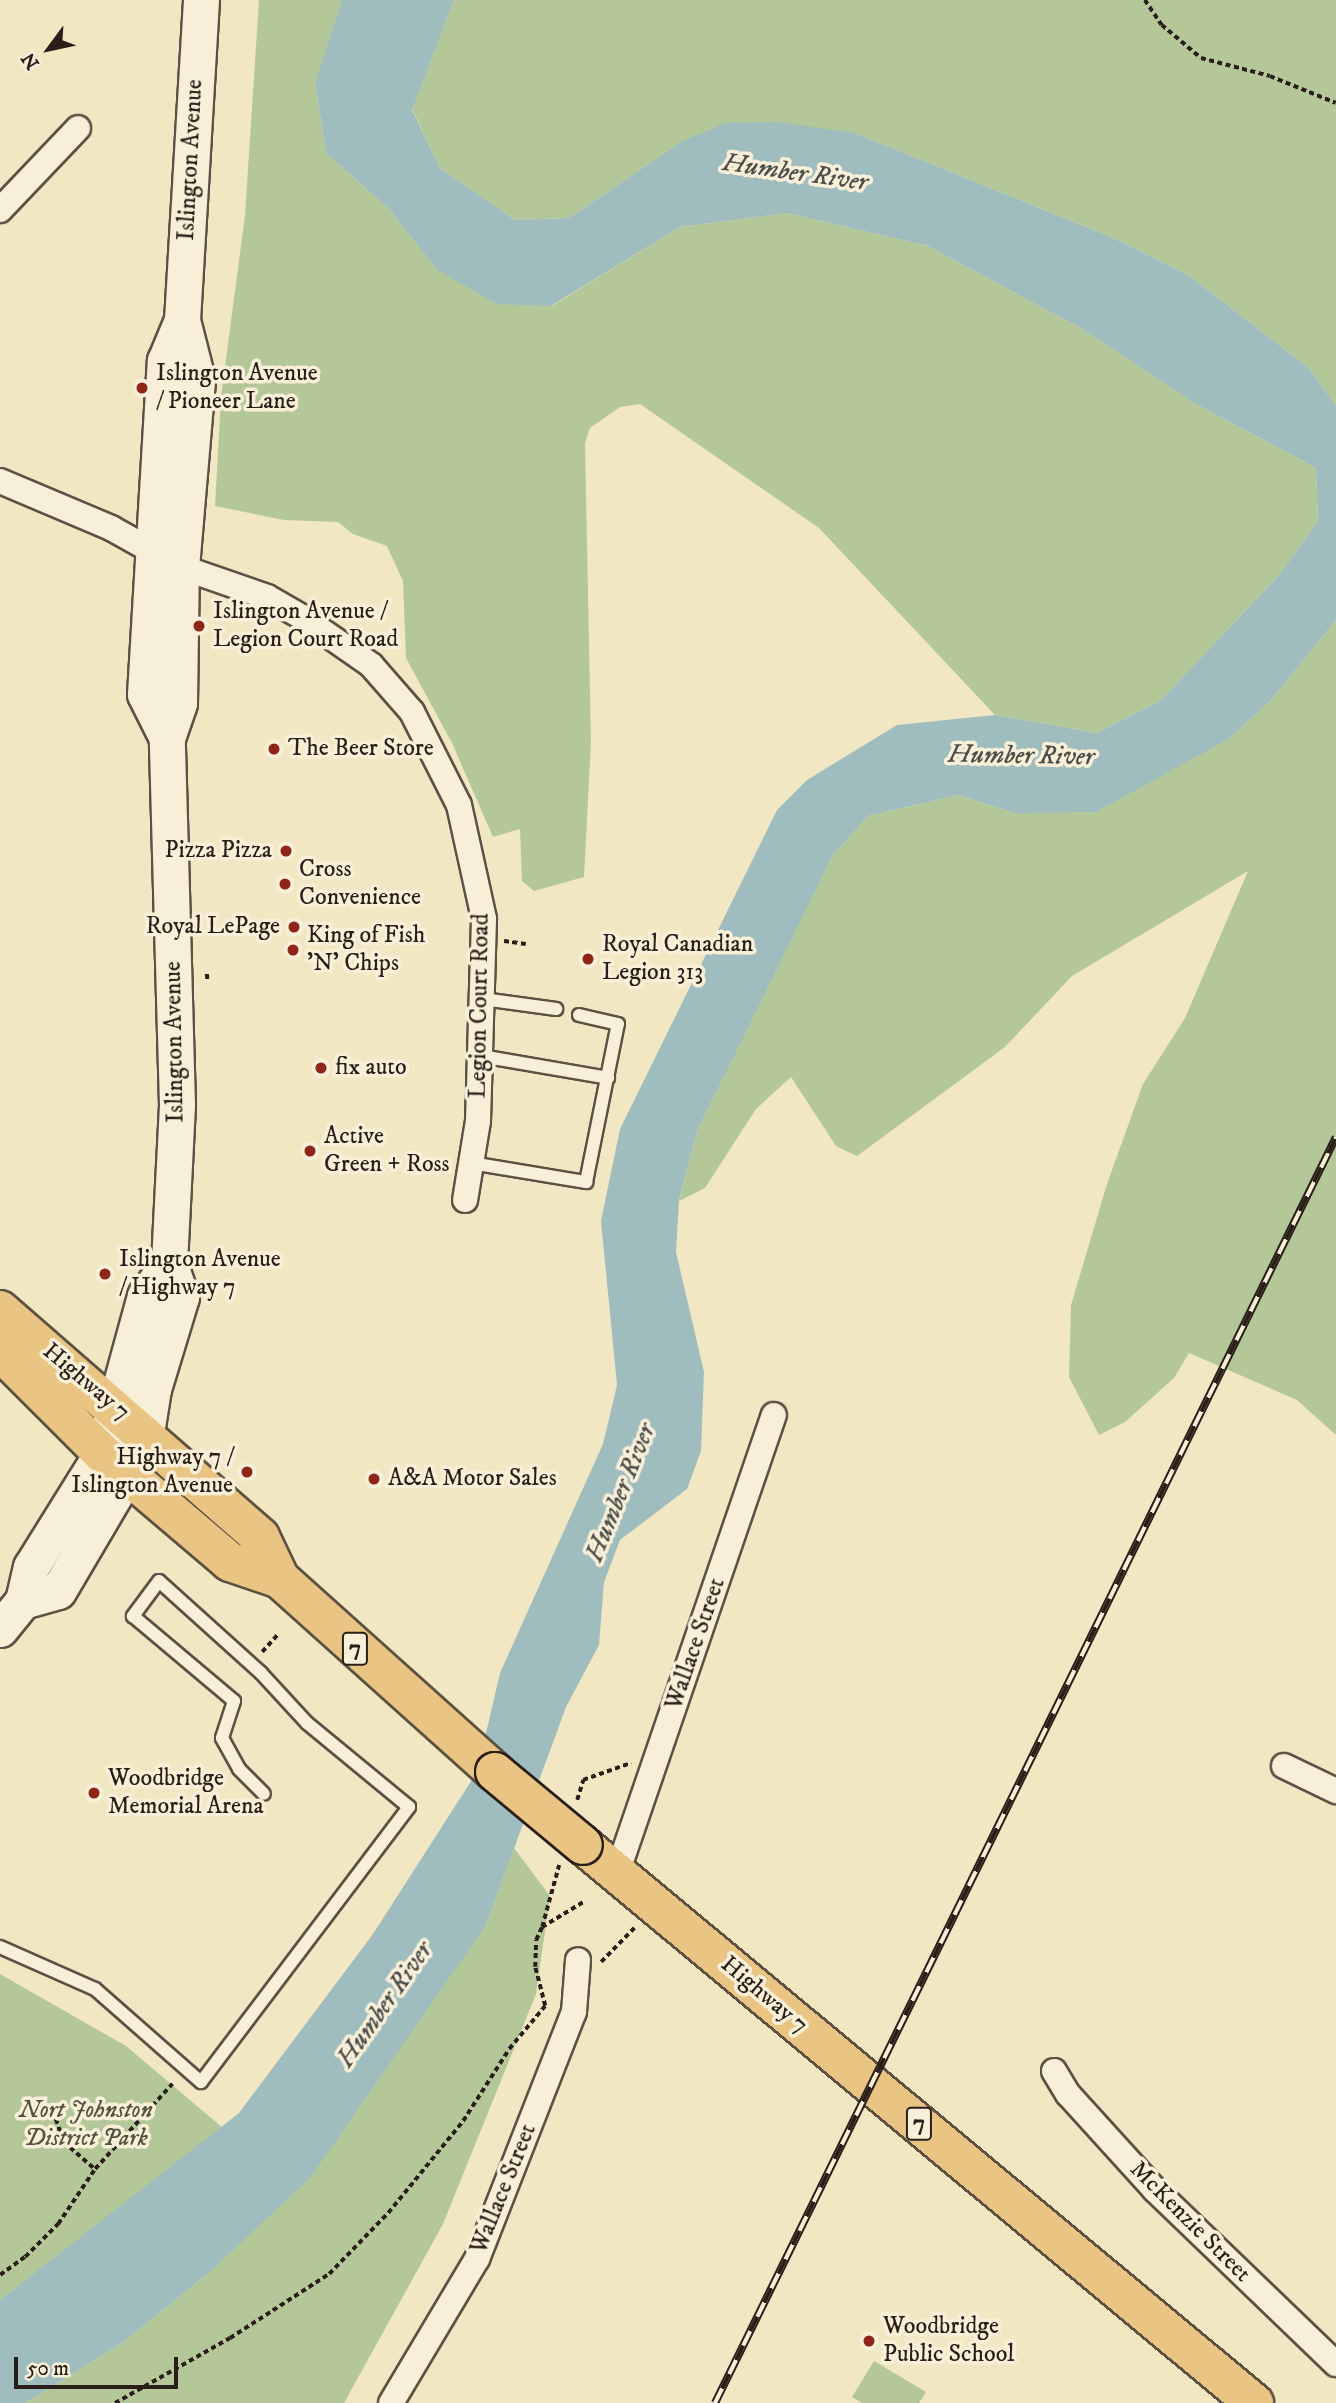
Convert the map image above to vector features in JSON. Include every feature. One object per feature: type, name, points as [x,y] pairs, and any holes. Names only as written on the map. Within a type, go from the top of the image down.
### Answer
[{"type":"main road","name":"Islington Avenue","points":[[0,1629],[23,1601],[31,1567],[114,1463],[132,1421],[153,1390],[181,1297],[169,1263],[177,1105],[167,738],[179,703],[168,559],[165,361],[182,320],[201,0]]},
{"type":"main road","name":"Highway 7","points":[[0,1310],[132,1421],[260,1538],[280,1579],[430,1718],[1254,2403]]},
{"type":"main road","name":"Highway 7","points":[[0,1351],[114,1463],[230,1562],[280,1579]]},
{"type":"street","points":[[0,210],[78,128]]},
{"type":"street","name":"Legion Court Road","points":[[0,481],[111,528],[168,559],[267,597],[302,617],[371,665],[412,712],[452,788],[471,848],[484,919],[481,1056],[465,1200]]},
{"type":"street","name":"Wallace Street","points":[[617,1873],[774,1415]]},
{"type":"street","points":[[1283,1766],[1336,1791]]},
{"type":"street","name":"Wallace Street","points":[[391,2403],[477,2259],[574,2012],[579,1968]]},
{"type":"street","name":"McKenzie Street","points":[[1054,2071],[1068,2094],[1155,2190],[1336,2364]]},
{"type":"lane","points":[[483,999],[556,1009]]},
{"type":"lane","points":[[471,1163],[586,1182],[618,1024],[579,1015]]},
{"type":"lane","points":[[481,1056],[608,1078]]},
{"type":"lane","points":[[0,1947],[95,1989],[201,2082],[409,1808],[307,1723],[251,1664],[159,1581],[132,1616],[234,1701],[222,1738],[239,1769],[264,1794]]},
{"type":"path","points":[[1145,0],[1162,25],[1201,58],[1270,76],[1336,103]]},
{"type":"path","points":[[207,974],[208,982]]},
{"type":"path","points":[[251,1664],[278,1634]]},
{"type":"path","points":[[115,2403],[230,2338],[329,2274],[388,2213],[463,2121],[509,2049],[545,2006],[535,1967],[537,1940],[542,1927],[585,1901]]},
{"type":"path","points":[[579,1968],[608,1957],[636,1926]]},
{"type":"path","points":[[0,2274],[25,2258],[58,2224],[95,2169],[172,2084]]},
{"type":"path","points":[[56,2119],[64,2142],[95,2169]]},
{"type":"green space","points":[[259,0],[342,0],[315,82],[326,153],[389,209],[437,270],[552,306],[680,227],[787,213],[928,246],[1082,329],[1196,404],[1316,468],[1318,521],[1279,575],[1160,701],[1097,733],[995,715],[819,528],[640,404],[620,407],[590,428],[585,443],[591,742],[584,877],[534,891],[522,881],[520,829],[493,837],[452,743],[406,658],[403,581],[387,546],[353,534],[338,522],[284,520],[215,506],[221,397],[245,215]]},
{"type":"green space","points":[[454,0],[1336,0],[1336,406],[1309,368],[1188,275],[1111,237],[855,133],[681,142],[569,218],[515,220],[440,168],[412,109]]},
{"type":"green space","points":[[1336,620],[1336,1435],[1297,1400],[1189,1353],[1174,1378],[1125,1422],[1099,1435],[1069,1377],[1071,1305],[1107,1184],[1143,1084],[1185,1018],[1248,871],[1072,976],[1005,1047],[857,1156],[836,1146],[791,1077],[756,1109],[705,1188],[679,1201],[698,1129],[791,938],[833,855],[868,816],[958,795],[1015,813],[1230,738],[1271,700]]},
{"type":"green space","points":[[514,1848],[550,1896],[536,1994],[443,2224],[344,2403],[25,2403],[122,2343],[204,2277],[486,1925]]},
{"type":"green space","name":"Nort Johnston District Park","points":[[0,1974],[126,2046],[223,2128],[0,2300]]},
{"type":"green space","points":[[874,2361],[926,2392],[919,2403],[862,2403],[852,2397]]},
{"type":"water","name":"Humber River","points":[[342,0],[454,0],[412,110],[440,168],[515,220],[569,218],[681,142],[725,123],[776,122],[855,133],[1111,237],[1188,275],[1309,368],[1336,406],[1336,620],[1271,700],[1230,738],[1096,812],[1015,813],[958,795],[868,816],[833,855],[698,1129],[679,1200],[676,1252],[704,1372],[701,1451],[687,1489],[620,1540],[604,1582],[599,1645],[566,1707],[486,1925],[310,2178],[204,2277],[122,2343],[25,2403],[0,2403],[0,2300],[239,2113],[373,1934],[477,1772],[500,1673],[603,1444],[617,1385],[601,1221],[620,1129],[777,810],[807,780],[897,725],[995,715],[1097,733],[1160,701],[1279,575],[1318,521],[1316,468],[1196,404],[1082,329],[928,246],[787,213],[680,227],[551,306],[497,304],[437,270],[389,209],[326,153],[315,82]]},
{"type":"railway","points":[[715,2403],[1336,1137]]},
{"type":"place","name":"Islington Avenue / Pioneer Lane","points":[[142,388]]},
{"type":"place","name":"Islington Avenue / Legion Court Road","points":[[199,626]]},
{"type":"place","name":"The Beer Store","points":[[274,749]]},
{"type":"place","name":"Pizza Pizza","points":[[286,851]]},
{"type":"place","name":"Cross Convenience","points":[[285,884]]},
{"type":"place","name":"Royal LePage","points":[[294,927]]},
{"type":"place","name":"King of Fish 'N' Chips","points":[[293,950]]},
{"type":"place","name":"Royal Canadian Legion 313","points":[[588,959]]},
{"type":"place","name":"fix auto","points":[[321,1068]]},
{"type":"place","name":"Active Green + Ross","points":[[310,1151]]},
{"type":"place","name":"Islington Avenue / Highway 7","points":[[105,1274]]},
{"type":"place","name":"Highway 7 / Islington Avenue","points":[[247,1472]]},
{"type":"place","name":"A&A Motor Sales","points":[[374,1479]]},
{"type":"place","name":"Woodbridge Memorial Arena","points":[[94,1793]]},
{"type":"place","name":"Woodbridge Public School","points":[[869,2341]]}]
